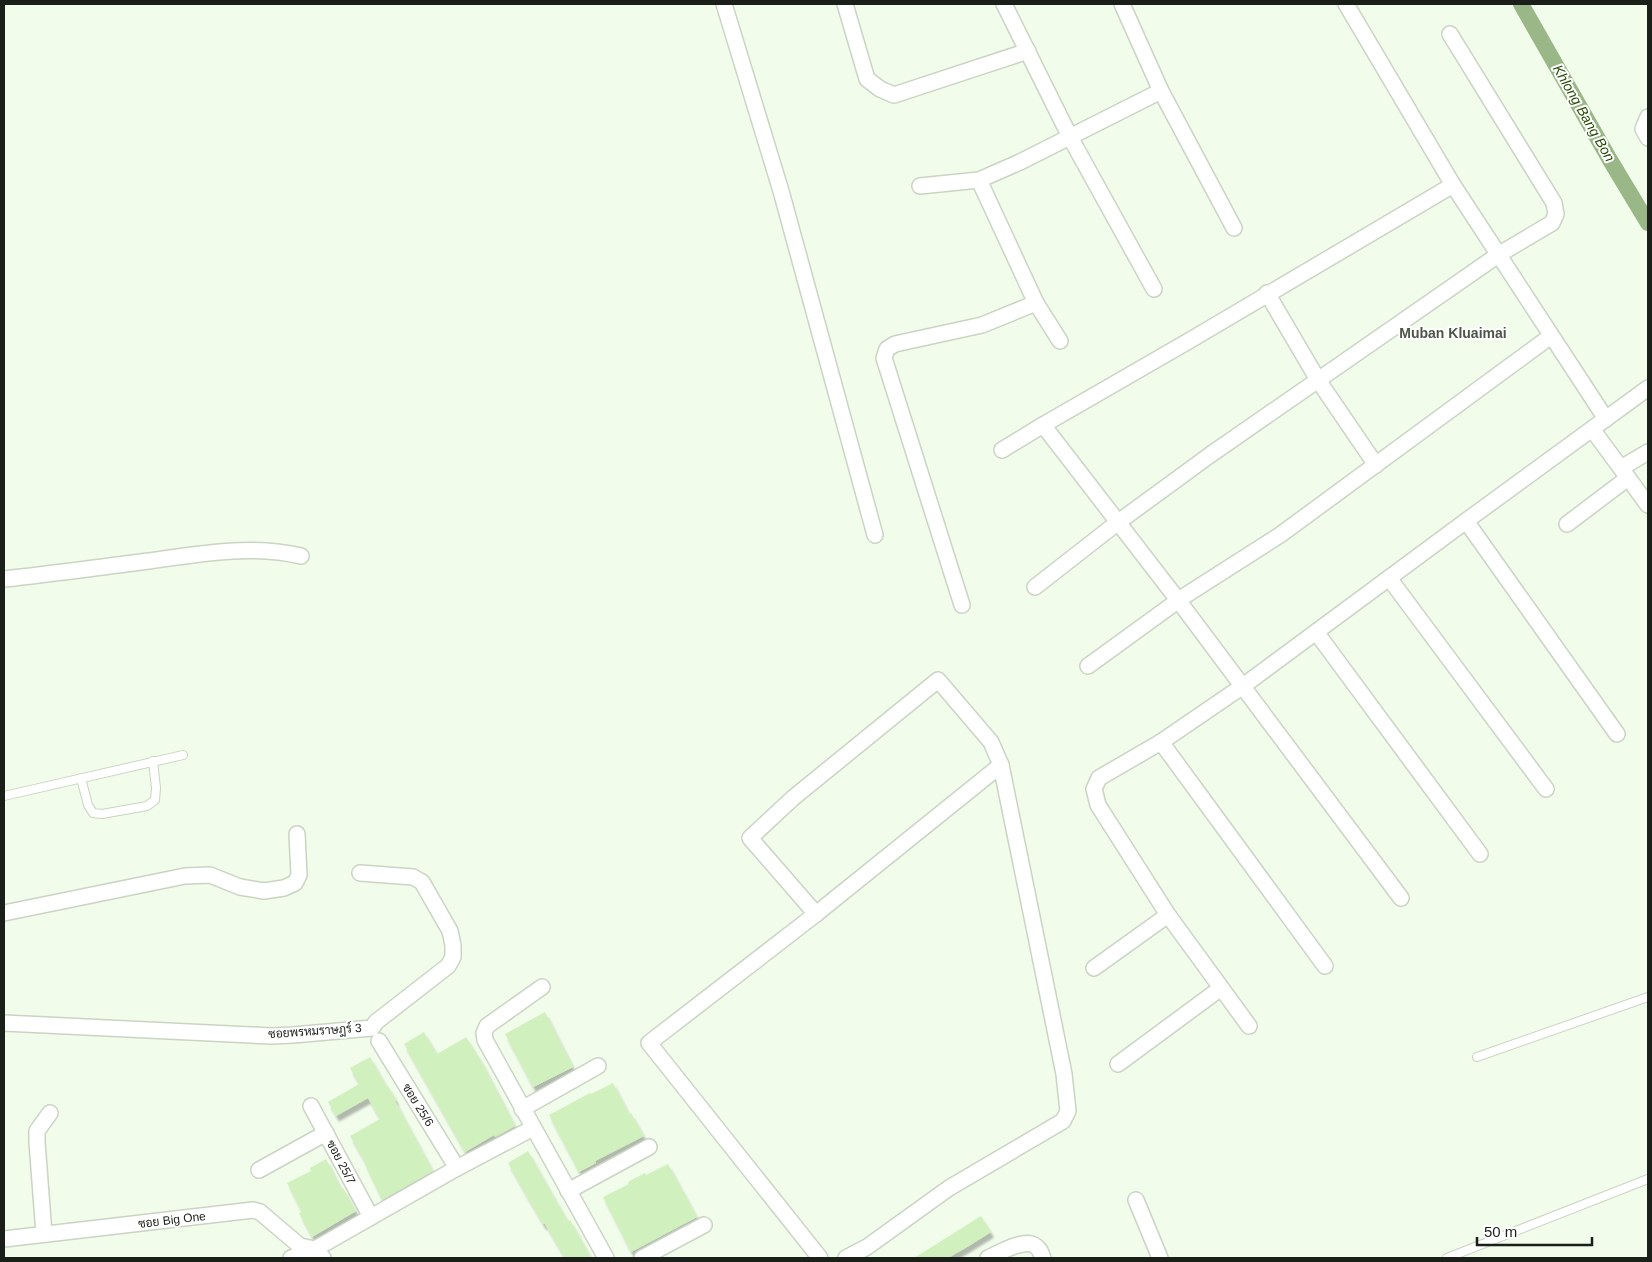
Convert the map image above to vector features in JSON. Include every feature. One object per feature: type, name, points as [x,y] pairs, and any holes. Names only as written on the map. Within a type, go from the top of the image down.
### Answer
[{"type":"street","points":[[724,4],[780,191],[876,535]]},
{"type":"street","points":[[845,4],[867,78],[880,89],[894,95],[1028,51]]},
{"type":"street","points":[[1004,4],[1070,137],[1154,289]]},
{"type":"street","points":[[1122,4],[1161,91],[1234,228]]},
{"type":"street","points":[[1346,4],[1453,185],[1606,419]]},
{"type":"street","points":[[1036,587],[1117,523],[1210,455],[1498,255],[1552,223],[1556,214],[1554,203],[1450,34]]},
{"type":"street","points":[[920,186],[978,180],[1020,162],[1161,91]]},
{"type":"street","points":[[1648,117],[1643,129],[1648,138]]},
{"type":"street","points":[[978,180],[1036,302],[1060,341]]},
{"type":"street","points":[[1002,450],[1453,185]]},
{"type":"street","points":[[1268,293],[1318,380],[1376,465]]},
{"type":"street","points":[[962,604],[884,358],[886,349],[894,344],[982,324],[1036,302]]},
{"type":"street","points":[[1088,666],[1178,600],[1280,535],[1551,336]]},
{"type":"street","points":[[1249,1026],[1168,914],[1098,805],[1094,789],[1099,778],[1161,742],[1243,686],[1648,388]]},
{"type":"street","points":[[1043,425],[1243,686],[1400,898]]},
{"type":"street","points":[[1592,429],[1648,505]]},
{"type":"street","points":[[1567,524],[1648,452]]},
{"type":"street","points":[[1466,521],[1617,734]]},
{"type":"street","points":[[4,579],[215,553],[286,552],[301,556]]},
{"type":"street","points":[[1389,578],[1546,789]]},
{"type":"street","points":[[1316,632],[1480,854]]},
{"type":"street","points":[[816,914],[750,838],[793,798],[938,680],[991,742],[1001,765],[1064,1074],[1068,1111],[1063,1121],[949,1188],[867,1247],[846,1258]]},
{"type":"street","points":[[1161,742],[1325,966]]},
{"type":"street","points":[[820,1258],[649,1043],[816,914],[1001,765]]},
{"type":"street","points":[[4,913],[185,876],[210,875],[240,887],[264,891],[284,888],[295,883],[299,875],[297,834]]},
{"type":"street","name":"ซอยพรหมราษฎร์ 3","points":[[4,1023],[272,1036],[372,1028],[376,1022],[448,966],[454,957],[450,931],[422,882],[413,877],[360,873]]},
{"type":"street","points":[[1094,968],[1168,914]]},
{"type":"street","points":[[542,987],[487,1026],[484,1033],[485,1040],[606,1258]]},
{"type":"street","points":[[1118,1064],[1221,988]]},
{"type":"street","name":"ซอย 25/6","points":[[379,1041],[457,1168]]},
{"type":"street","points":[[522,1109],[598,1066]]},
{"type":"street","name":"ซอย 25/7","points":[[311,1106],[371,1217]]},
{"type":"street","points":[[44,1234],[37,1131],[50,1112]]},
{"type":"street","points":[[291,1258],[319,1254],[371,1217],[457,1168],[533,1128]]},
{"type":"street","points":[[259,1170],[326,1133]]},
{"type":"street","points":[[568,1191],[649,1147]]},
{"type":"street","points":[[1136,1200],[1160,1258]]},
{"type":"street","name":"ซอย Big One","points":[[4,1239],[253,1210],[260,1212],[300,1246],[319,1254]]},
{"type":"street","points":[[642,1258],[704,1225]]},
{"type":"street","points":[[988,1258],[1001,1251],[1026,1244],[1034,1244],[1040,1249],[1043,1258]]},
{"type":"lane","points":[[4,796],[183,755]]},
{"type":"lane","points":[[81,778],[88,805],[93,813],[102,814],[147,806],[155,800],[156,788],[153,761]]},
{"type":"lane","points":[[1477,1057],[1648,997]]},
{"type":"lane","points":[[1447,1258],[1648,1179]]},
{"type":"building","points":[[545,1012],[573,1067],[533,1087],[505,1034]]},
{"type":"building","points":[[424,1032],[437,1054],[466,1037],[481,1061],[515,1126],[495,1137],[494,1135],[465,1152],[404,1044]]},
{"type":"building","points":[[370,1057],[396,1100],[433,1171],[382,1200],[365,1162],[350,1136],[380,1119],[368,1098],[336,1116],[328,1102],[359,1084],[350,1068]]},
{"type":"building","points":[[613,1083],[629,1114],[631,1113],[644,1136],[595,1161],[596,1163],[579,1172],[549,1115]]},
{"type":"building","points":[[528,1151],[591,1258],[565,1258],[545,1224],[543,1224],[508,1163]]},
{"type":"building","points":[[326,1159],[341,1189],[343,1188],[356,1211],[312,1237],[299,1213],[302,1212],[287,1183],[311,1171],[310,1168]]},
{"type":"building","points":[[668,1164],[697,1217],[631,1252],[603,1197],[629,1184],[628,1182],[645,1173],[646,1175]]},
{"type":"building","points":[[981,1216],[991,1232],[948,1258],[914,1258]]},
{"type":"waterway","name":"Khlong Bang Bon","points":[[1521,4],[1648,223]]},
{"type":"district","name":"Muban Kluaimai","points":[[1453,333]]}]
